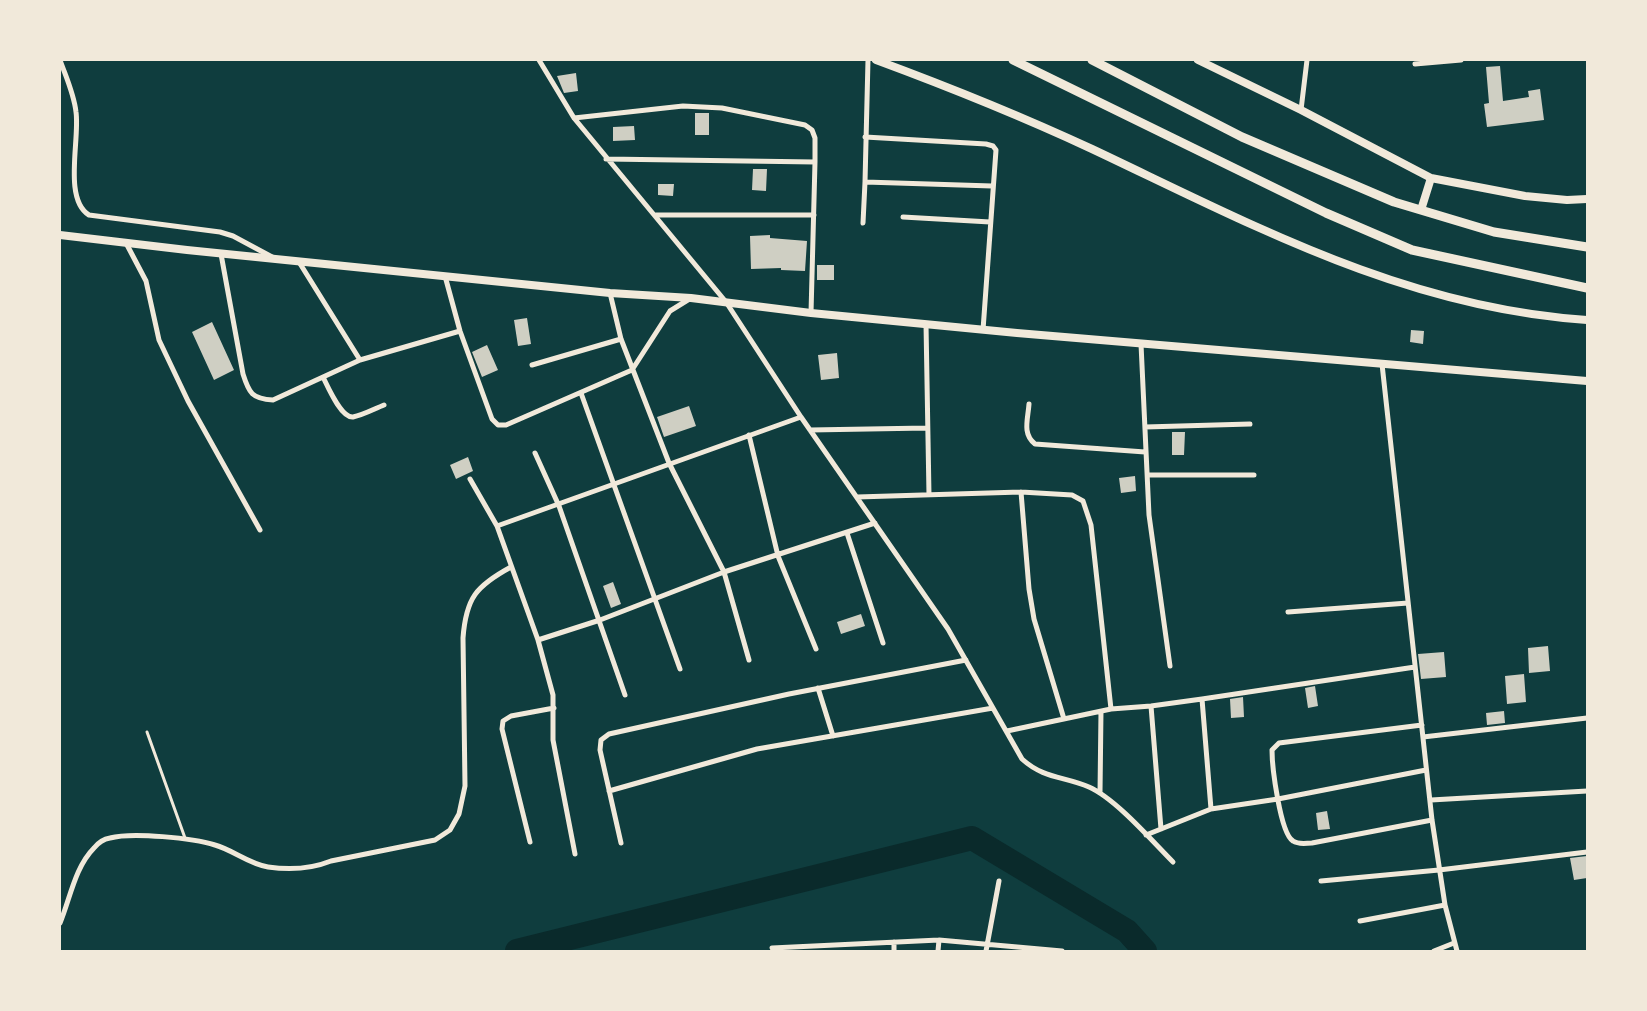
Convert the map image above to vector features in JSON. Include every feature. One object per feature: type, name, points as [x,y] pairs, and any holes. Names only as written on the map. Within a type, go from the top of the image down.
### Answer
[{"type":"main road","points":[[1012,60],[1326,213],[1412,250],[1587,288]]},
{"type":"main road","points":[[1092,60],[1242,137],[1394,202],[1494,232],[1587,247]]},
{"type":"street","points":[[60,60],[77,114],[75,192],[82,211],[88,215],[233,236],[277,259]]},
{"type":"street","points":[[539,60],[574,118],[726,302],[801,417],[948,629],[1022,759],[1034,770],[1089,787],[1100,793],[1174,862]]},
{"type":"street","points":[[863,223],[868,60]]},
{"type":"street","points":[[876,60],[968,94],[1090,148],[1215,208],[1354,269],[1474,304],[1587,320]]},
{"type":"street","points":[[1198,60],[1301,110],[1431,178],[1507,193],[1567,200],[1587,199]]},
{"type":"street","points":[[1301,110],[1307,60]]},
{"type":"street","points":[[1415,64],[1461,60]]},
{"type":"street","points":[[574,118],[683,106],[722,108],[805,126],[812,130],[815,138],[815,162],[811,313]]},
{"type":"street","points":[[865,137],[993,146],[997,158],[992,186],[983,330]]},
{"type":"street","points":[[606,159],[815,162]]},
{"type":"street","points":[[1421,210],[1431,178]]},
{"type":"street","points":[[865,182],[992,186]]},
{"type":"street","points":[[656,216],[814,215]]},
{"type":"street","points":[[903,217],[990,222]]},
{"type":"street","points":[[60,235],[221,254],[610,293],[691,298],[811,313],[983,330],[1587,381]]},
{"type":"street","points":[[126,243],[146,281],[159,340],[188,401],[260,530]]},
{"type":"street","points":[[221,254],[248,389],[259,399],[272,400],[360,360],[460,331]]},
{"type":"street","points":[[299,262],[360,360]]},
{"type":"street","points":[[445,276],[460,331],[492,419],[498,425],[506,425],[632,370],[670,311],[691,298]]},
{"type":"street","points":[[610,293],[621,339],[632,370],[670,463],[724,572],[749,660]]},
{"type":"street","points":[[926,324],[928,495]]},
{"type":"street","points":[[532,366],[621,339]]},
{"type":"street","points":[[1141,344],[1149,515],[1170,666]]},
{"type":"street","points":[[1382,364],[1432,820],[1445,905],[1457,951]]},
{"type":"street","points":[[322,377],[342,412],[347,416],[354,417],[384,405]]},
{"type":"street","points":[[581,393],[680,669]]},
{"type":"street","points":[[1029,404],[1026,431],[1028,439],[1035,444],[1145,452]]},
{"type":"street","points":[[497,526],[559,506],[614,482],[801,417]]},
{"type":"street","points":[[1145,427],[1250,424]]},
{"type":"street","points":[[810,430],[927,428]]},
{"type":"street","points":[[749,435],[778,556],[816,649]]},
{"type":"street","points":[[535,452],[559,506],[625,695]]},
{"type":"street","points":[[1148,475],[1254,475]]},
{"type":"street","points":[[470,479],[497,526],[538,640],[553,695],[554,749],[575,854]]},
{"type":"street","points":[[857,497],[1021,492],[1072,495],[1083,501],[1088,511],[1111,709]]},
{"type":"street","points":[[1021,492],[1029,589],[1034,619],[1064,719]]},
{"type":"street","points":[[538,640],[600,620],[724,572],[875,524]]},
{"type":"street","points":[[847,533],[883,643]]},
{"type":"street","points":[[60,923],[82,864],[99,843],[109,838],[121,836],[185,839],[216,845],[258,864],[293,869],[318,867],[331,861],[435,840],[450,830],[459,814],[465,786],[463,638],[465,614],[471,600],[492,577],[512,567]]},
{"type":"street","points":[[1288,612],[1408,603]]},
{"type":"street","points":[[621,843],[600,750],[601,740],[609,734],[818,688],[966,660]]},
{"type":"street","points":[[1007,731],[1111,709],[1202,699],[1415,667]]},
{"type":"street","points":[[818,688],[833,736]]},
{"type":"street","points":[[1202,699],[1211,809]]},
{"type":"street","points":[[1151,706],[1161,828]]},
{"type":"street","points":[[530,842],[502,729],[503,721],[512,716],[554,708]]},
{"type":"street","points":[[608,791],[726,756],[993,708]]},
{"type":"street","points":[[1100,793],[1101,711]]},
{"type":"street","points":[[1423,737],[1587,718]]},
{"type":"street","points":[[1422,726],[1279,743],[1272,750],[1278,799],[1287,833],[1292,841],[1301,844],[1432,820]]},
{"type":"street","points":[[1146,835],[1211,809],[1278,799],[1426,770]]},
{"type":"street","points":[[1431,800],[1587,791]]},
{"type":"street","points":[[1321,881],[1439,870],[1587,852]]},
{"type":"street","points":[[986,948],[999,881]]},
{"type":"street","points":[[1360,921],[1445,905]]},
{"type":"street","points":[[938,951],[939,940]]},
{"type":"street","points":[[772,948],[939,940],[986,948],[1062,951]]},
{"type":"street","points":[[894,942],[894,951]]},
{"type":"street","points":[[847,943],[847,951]]},
{"type":"street","points":[[1434,951],[1454,943]]},
{"type":"street","points":[[804,945],[804,951]]},
{"type":"lane","points":[[147,732],[185,839]]},
{"type":"building","points":[[1500,66],[1503,101],[1529,97],[1528,91],[1540,89],[1544,120],[1487,127],[1484,104],[1489,103],[1486,67]]},
{"type":"building","points":[[576,73],[578,91],[564,93],[557,76]]},
{"type":"building","points":[[695,113],[709,113],[709,135],[695,135]]},
{"type":"building","points":[[634,126],[635,140],[613,141],[613,127]]},
{"type":"building","points":[[753,169],[767,169],[766,191],[752,190]]},
{"type":"building","points":[[658,184],[674,184],[673,196],[658,195]]},
{"type":"building","points":[[770,235],[770,238],[807,241],[805,271],[781,270],[781,268],[751,269],[750,236]]},
{"type":"building","points":[[817,265],[834,265],[834,280],[817,280]]},
{"type":"building","points":[[527,318],[531,344],[518,346],[514,320]]},
{"type":"building","points":[[212,322],[234,370],[214,380],[192,332]]},
{"type":"building","points":[[1411,330],[1424,331],[1423,344],[1410,342]]},
{"type":"building","points":[[487,345],[498,370],[482,377],[472,352]]},
{"type":"building","points":[[837,353],[839,378],[821,380],[818,355]]},
{"type":"building","points":[[689,406],[696,426],[664,437],[657,417]]},
{"type":"building","points":[[1172,432],[1185,432],[1184,455],[1172,455]]},
{"type":"building","points":[[468,457],[473,471],[456,479],[450,465]]},
{"type":"building","points":[[1135,476],[1136,491],[1121,493],[1119,478]]},
{"type":"building","points":[[613,582],[621,604],[611,608],[603,586]]},
{"type":"building","points":[[861,614],[865,626],[841,634],[837,622]]},
{"type":"building","points":[[1548,646],[1550,671],[1529,673],[1528,648]]},
{"type":"building","points":[[1444,652],[1446,677],[1421,679],[1418,654]]},
{"type":"building","points":[[1524,674],[1526,702],[1507,704],[1505,676]]},
{"type":"building","points":[[1315,686],[1318,706],[1308,708],[1305,688]]},
{"type":"building","points":[[1243,697],[1244,717],[1231,718],[1230,699]]},
{"type":"building","points":[[1504,711],[1505,723],[1487,725],[1486,713]]},
{"type":"building","points":[[1327,811],[1330,829],[1318,830],[1316,813]]},
{"type":"building","points":[[1587,856],[1587,878],[1574,880],[1570,858]]},
{"type":"waterway","points":[[517,951],[972,838],[1127,931],[1145,951]]}]
